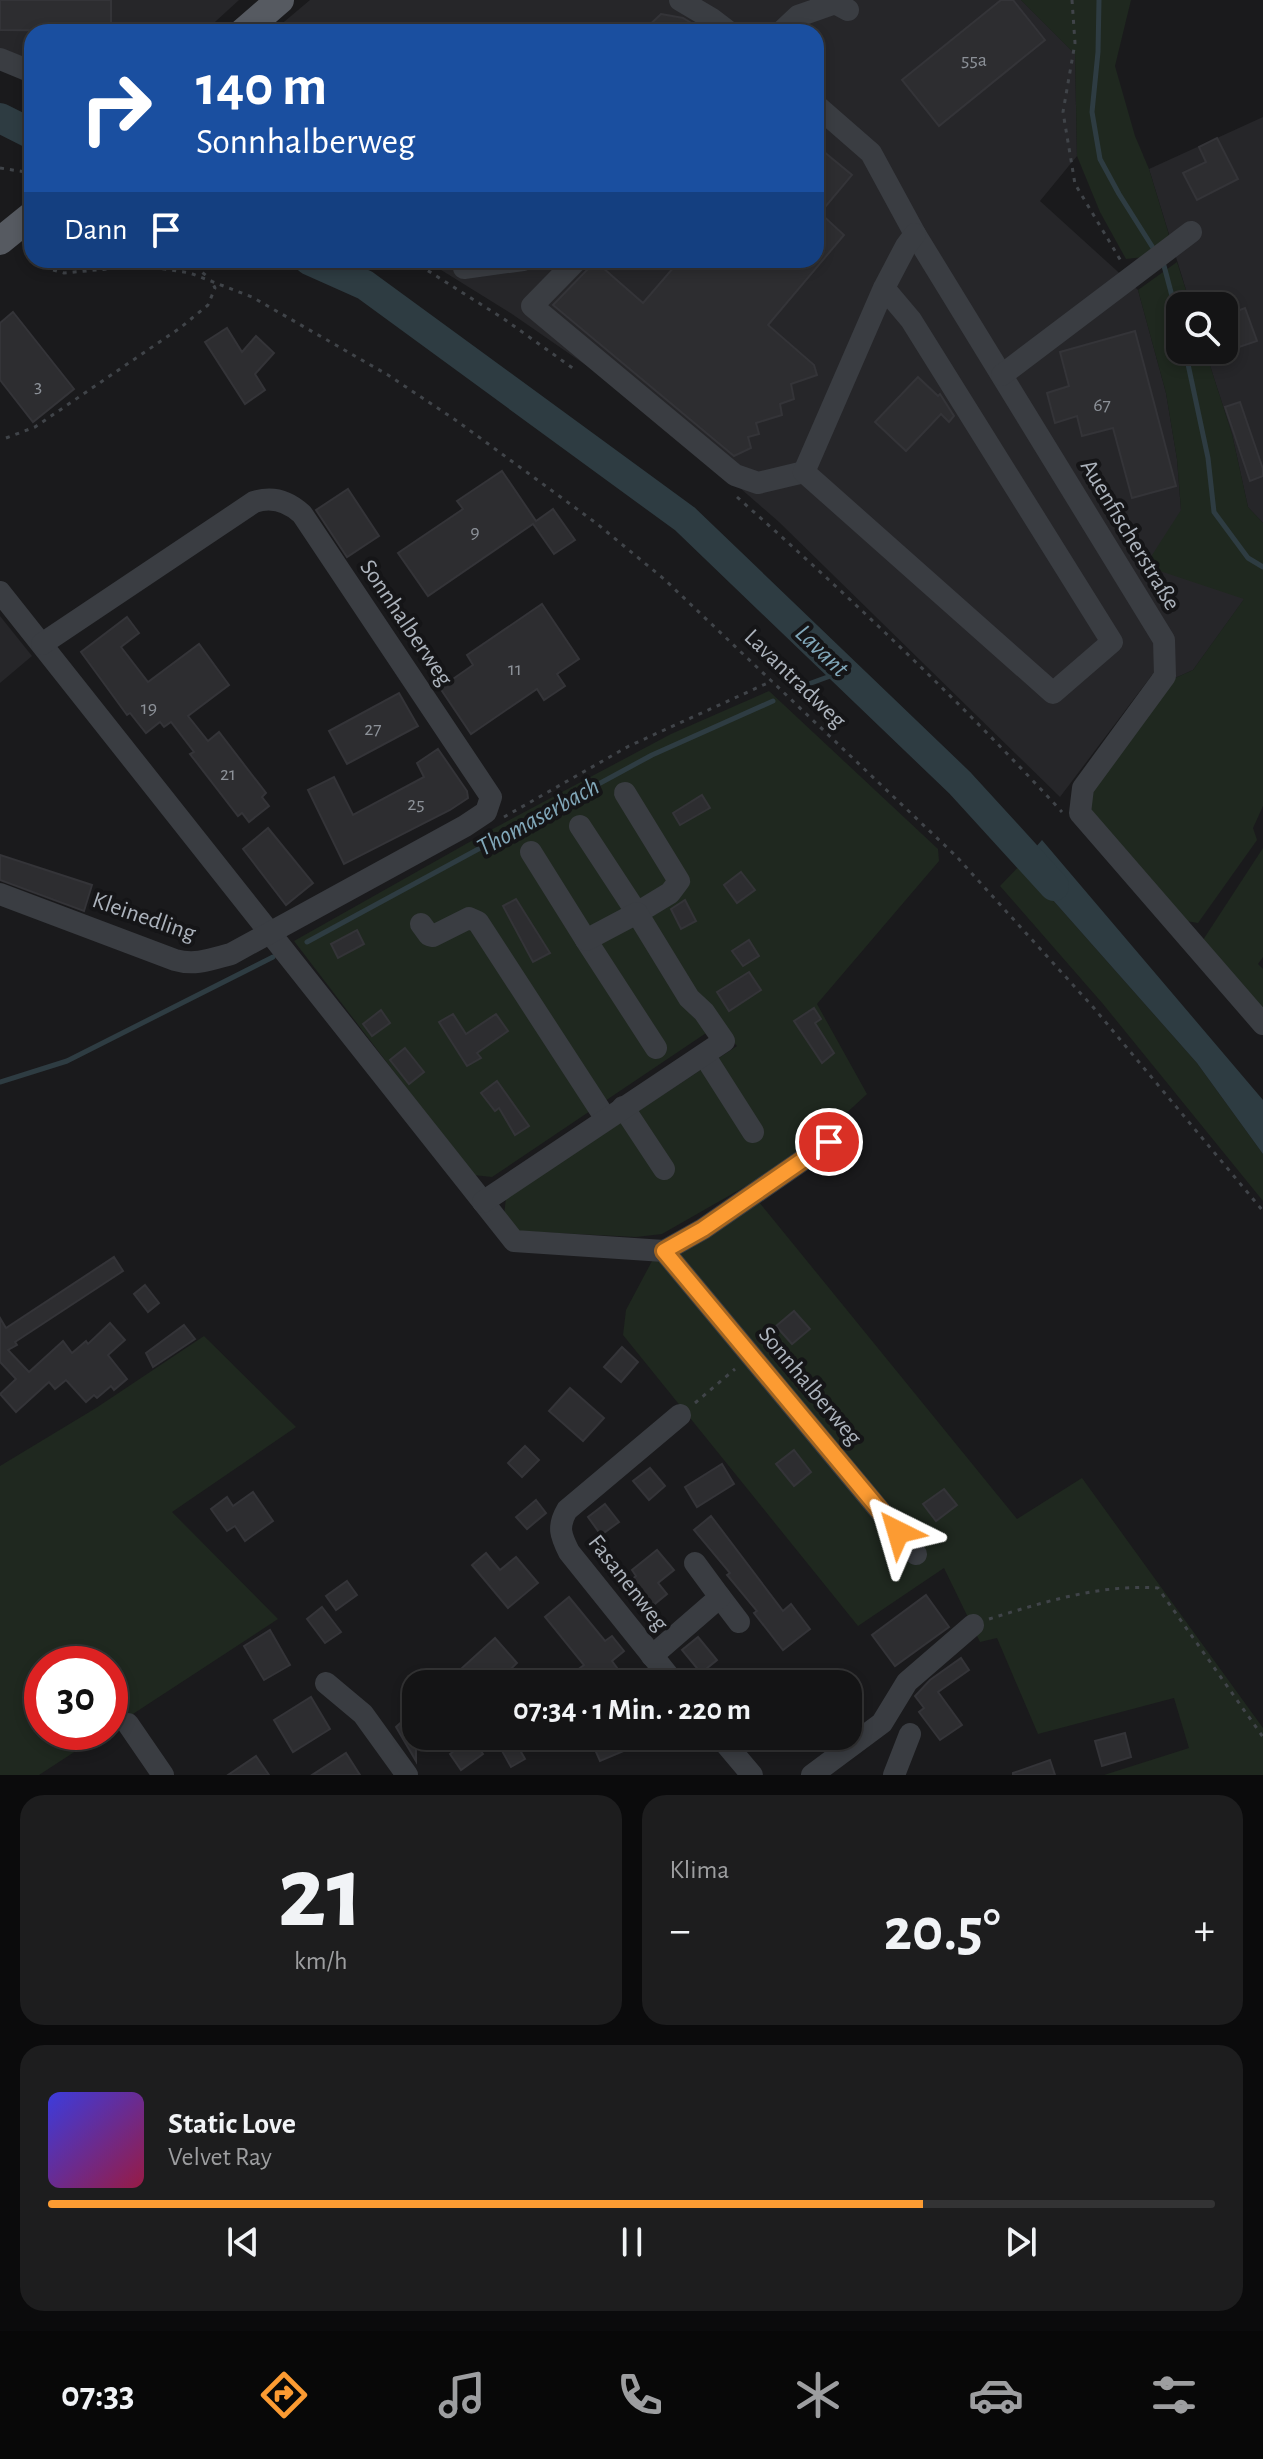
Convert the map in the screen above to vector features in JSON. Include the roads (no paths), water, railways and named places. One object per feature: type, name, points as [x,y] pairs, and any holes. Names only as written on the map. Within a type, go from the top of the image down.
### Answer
[{"type":"main road","points":[[252,24],[280,0]]},
{"type":"main road","points":[[0,240],[24,222]]},
{"type":"street","points":[[680,0],[719,24]]},
{"type":"street","points":[[790,24],[798,16],[835,3],[848,10]]},
{"type":"street","points":[[0,59],[24,69]]},
{"type":"street","name":"Auenfischerstraße","points":[[824,112],[871,153],[915,234],[1164,640],[1165,676],[1083,788],[1080,813],[1263,1024]]},
{"type":"street","points":[[1002,375],[1191,232]]},
{"type":"street","points":[[804,472],[884,288],[915,234]]},
{"type":"street","points":[[569,268],[532,306],[735,475],[758,483],[804,472]]},
{"type":"street","points":[[804,472],[1053,693],[1112,642],[911,320],[884,288]]},
{"type":"street","name":"Sonnhalberweg","points":[[42,644],[254,502],[275,499],[292,505],[302,514],[491,797],[486,812],[465,826],[269,933]]},
{"type":"street","points":[[0,592],[514,1241],[664,1251],[703,1229],[829,1142]]},
{"type":"street","points":[[586,940],[670,893],[679,881],[625,793]]},
{"type":"street","points":[[483,1202],[724,1041],[704,1012],[689,998],[580,826]]},
{"type":"street","points":[[531,852],[656,1048]]},
{"type":"street","name":"Kleinedling","points":[[0,894],[188,964],[231,954],[269,933]]},
{"type":"street","points":[[421,924],[433,936],[469,918],[478,922],[614,1113],[664,1169]]},
{"type":"street","points":[[704,1055],[753,1132]]},
{"type":"street","name":"Sonnhalberweg","points":[[664,1251],[916,1554]]},
{"type":"street","name":"Fasanenweg","points":[[664,1670],[569,1552],[561,1534],[560,1521],[567,1510],[680,1415]]},
{"type":"street","points":[[695,1563],[739,1622]]},
{"type":"street","points":[[652,1656],[720,1597]]},
{"type":"street","points":[[812,1775],[882,1723],[907,1682],[973,1625]]},
{"type":"street","points":[[326,1683],[363,1714],[407,1775]]},
{"type":"street","points":[[128,1724],[163,1775]]},
{"type":"street","points":[[894,1775],[910,1734]]},
{"type":"street","points":[[731,1750],[752,1775]]},
{"type":"waterway","points":[[1099,0],[1092,112],[1100,159],[1155,251]]},
{"type":"waterway","name":"Lavant","points":[[0,118],[24,130]]},
{"type":"waterway","points":[[1163,262],[1171,292]]},
{"type":"waterway","name":"Lavant","points":[[327,268],[365,285],[685,519],[960,783],[1054,886]]},
{"type":"waterway","points":[[1188,364],[1208,458],[1214,512],[1248,558],[1263,567]]},
{"type":"waterway","name":"Thomaserbach","points":[[803,686],[844,671]]},
{"type":"waterway","name":"Thomaserbach","points":[[307,942],[652,755],[773,701]]},
{"type":"waterway","name":"Thomaserbach","points":[[0,1082],[67,1061],[273,957]]}]
